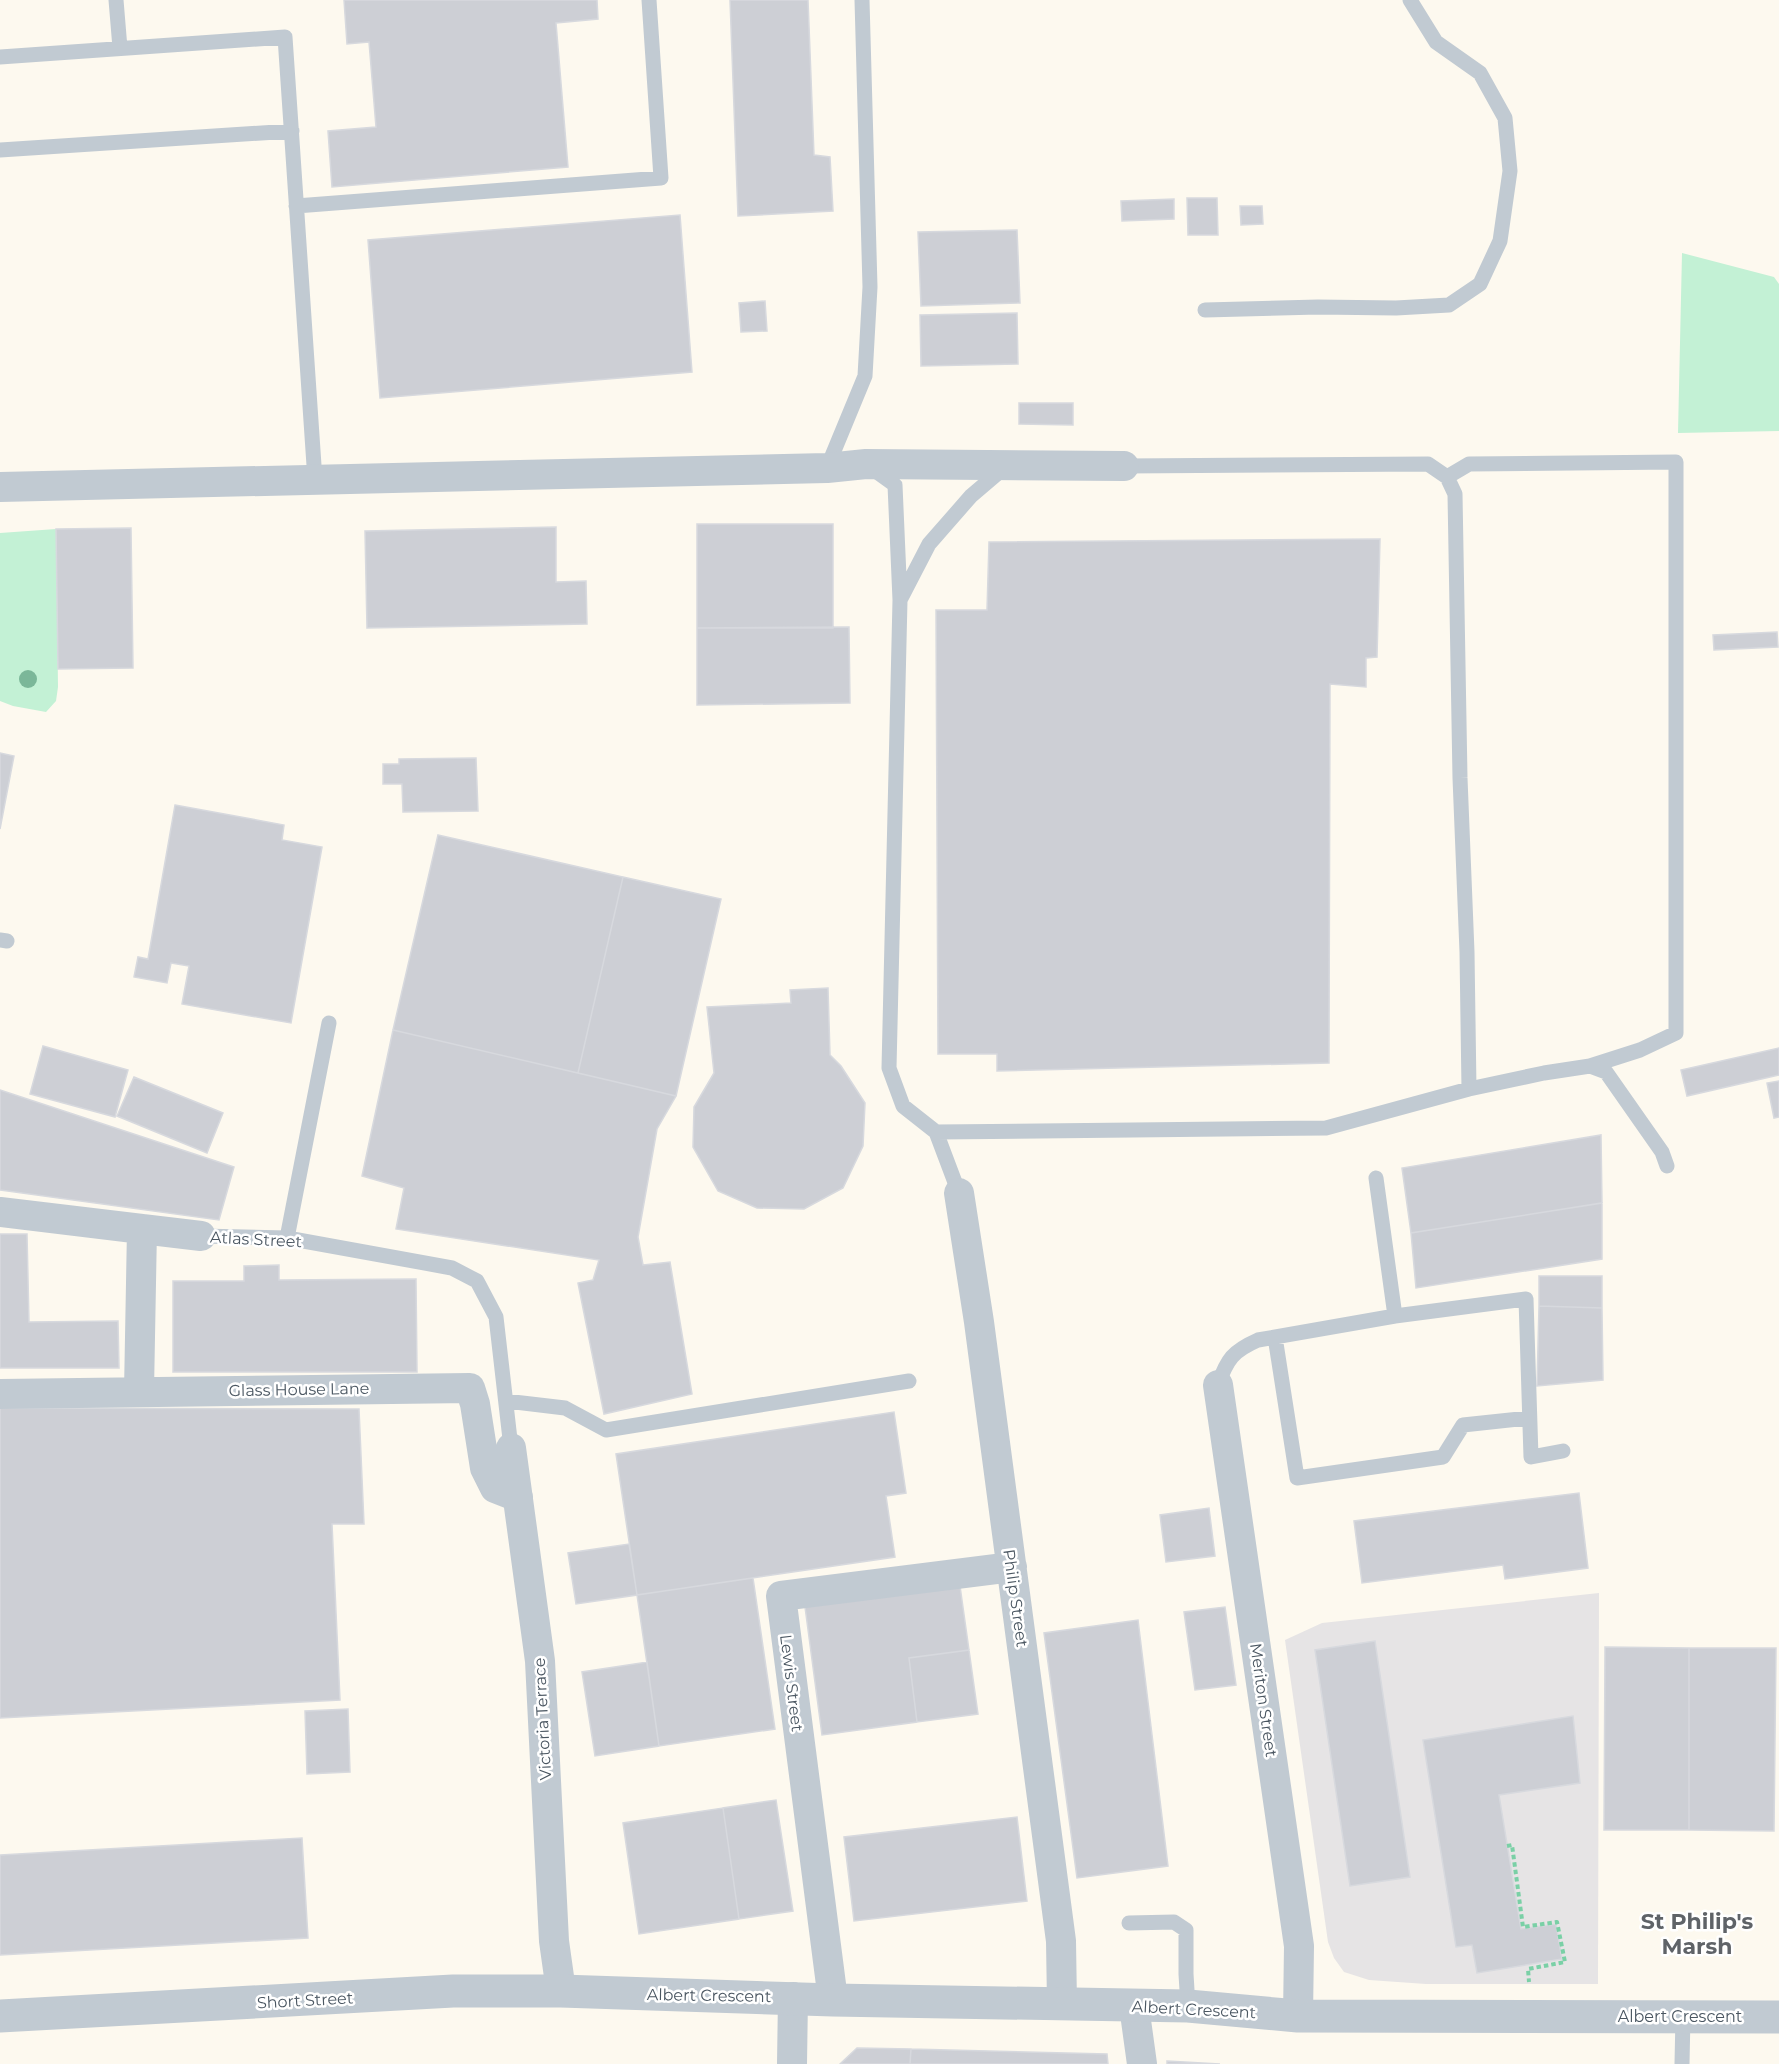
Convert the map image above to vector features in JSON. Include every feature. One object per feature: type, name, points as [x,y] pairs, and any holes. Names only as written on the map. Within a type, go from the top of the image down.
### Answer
[{"type":"street","points":[[0,487],[827,468],[866,464],[1124,466]]},
{"type":"street","name":"Philip Street","points":[[959,1193],[979,1322],[1061,1941],[1062,2004]]},
{"type":"street","name":"Atlas Street","points":[[0,1212],[201,1236]]},
{"type":"street","points":[[139,1391],[142,1229]]},
{"type":"street","name":"Meriton Street","points":[[1218,1385],[1299,1946],[1298,2016]]},
{"type":"street","name":"Glass House Lane","points":[[0,1394],[470,1388],[475,1404],[485,1468],[495,1488],[518,1497]]},
{"type":"street","name":"Victoria Terrace","points":[[511,1448],[540,1661],[553,1929],[561,1991]]},
{"type":"street","name":"Lewis Street","points":[[833,2000],[781,1596],[1012,1567]]},
{"type":"street","name":"Short Street","points":[[0,2016],[443,1992],[610,1993]]},
{"type":"street","name":"Albert Crescent","points":[[610,1993],[833,2000],[1188,2006],[1298,2016],[1779,2017]]},
{"type":"street","points":[[792,2064],[793,1997]]},
{"type":"street","points":[[1134,2006],[1142,2064]]},
{"type":"lane","points":[[116,0],[120,48]]},
{"type":"lane","points":[[296,206],[660,178],[649,0]]},
{"type":"lane","points":[[827,468],[865,376],[870,287],[862,0]]},
{"type":"lane","points":[[1205,310],[1318,307],[1396,308],[1449,305],[1480,284],[1500,241],[1510,171],[1505,118],[1480,73],[1436,42],[1410,0]]},
{"type":"lane","points":[[0,57],[285,37],[315,480]]},
{"type":"lane","points":[[0,150],[292,131]]},
{"type":"lane","points":[[936,1132],[1326,1128],[1469,1089],[1590,1066],[1640,1050],[1676,1034],[1676,462],[1470,464],[1447,477]]},
{"type":"lane","points":[[866,464],[895,485],[900,600],[889,1068],[903,1106],[936,1132],[959,1193]]},
{"type":"lane","points":[[1124,466],[1428,464],[1447,477],[1455,494],[1469,1089]]},
{"type":"lane","points":[[900,600],[929,544],[971,496],[1007,466]]},
{"type":"lane","points":[[287,1238],[329,1023]]},
{"type":"lane","points":[[1590,1066],[1606,1072],[1656,1143],[1667,1166]]},
{"type":"lane","points":[[1376,1178],[1395,1317]]},
{"type":"lane","name":"Atlas Street","points":[[201,1236],[287,1238],[452,1268],[477,1281],[496,1317],[511,1448]]},
{"type":"lane","points":[[1218,1385],[1224,1365],[1238,1349],[1258,1340],[1395,1317],[1526,1299],[1531,1457],[1563,1452]]},
{"type":"lane","points":[[1275,1337],[1297,1478],[1443,1458],[1463,1425],[1529,1418]]},
{"type":"lane","points":[[506,1401],[565,1407],[606,1431],[909,1381]]},
{"type":"lane","points":[[1129,1923],[1174,1922],[1186,1930],[1188,2006]]},
{"type":"lane","points":[[1682,2064],[1683,2016]]},
{"type":"path","points":[[1507,1846],[1512,1845],[1524,1927],[1557,1922],[1565,1962],[1528,1969],[1529,1984]]},
{"type":"shaded area","points":[[0,0],[1779,0],[1779,2064],[0,2064]]},
{"type":"shaded area","points":[[1599,1593],[1598,1984],[1426,1984],[1369,1980],[1344,1972],[1334,1958],[1328,1942],[1285,1640],[1322,1623]]},
{"type":"green space","points":[[1682,253],[1774,277],[1779,284],[1779,431],[1678,433]]},
{"type":"green space","points":[[56,529],[58,687],[56,701],[46,712],[13,706],[0,701],[0,533]]},
{"type":"building","points":[[344,0],[597,0],[598,19],[556,23],[568,167],[332,187],[328,131],[376,127],[369,42],[347,44]]},
{"type":"building","points":[[730,0],[808,0],[814,155],[830,157],[833,211],[738,216]]},
{"type":"building","points":[[1187,198],[1217,198],[1218,235],[1188,235]]},
{"type":"building","points":[[1174,199],[1174,219],[1122,221],[1121,201]]},
{"type":"building","points":[[1240,206],[1262,206],[1263,224],[1241,225]]},
{"type":"building","points":[[680,215],[692,372],[380,398],[368,240]]},
{"type":"building","points":[[1017,230],[1020,303],[921,306],[918,232]]},
{"type":"building","points":[[765,301],[767,331],[741,332],[739,303]]},
{"type":"building","points":[[1017,313],[1018,364],[921,366],[920,315]]},
{"type":"building","points":[[1019,403],[1073,403],[1073,425],[1019,424]]},
{"type":"building","points":[[697,524],[833,524],[833,628],[697,628]]},
{"type":"building","points":[[556,527],[556,582],[586,581],[587,624],[367,628],[365,531]]},
{"type":"building","points":[[131,528],[133,668],[58,669],[56,529]]},
{"type":"building","points":[[1380,539],[1377,657],[1366,658],[1366,687],[1330,684],[1329,1063],[997,1071],[997,1054],[938,1054],[936,610],[987,610],[989,542]]},
{"type":"building","points":[[849,627],[850,703],[697,705],[697,628]]},
{"type":"building","points":[[1777,632],[1778,647],[1714,650],[1713,635]]},
{"type":"building","points":[[0,753],[14,756],[0,829]]},
{"type":"building","points":[[476,758],[478,811],[403,812],[402,784],[383,784],[383,764],[399,764],[399,759]]},
{"type":"building","points":[[175,805],[284,825],[282,840],[322,847],[291,1023],[182,1004],[189,966],[171,963],[167,983],[134,977],[138,957],[148,959]]},
{"type":"building","points":[[438,835],[623,877],[578,1073],[393,1030]]},
{"type":"building","points":[[623,877],[721,899],[676,1096],[578,1073]]},
{"type":"building","points":[[828,988],[830,1055],[841,1066],[865,1103],[863,1146],[843,1188],[804,1209],[757,1208],[718,1191],[693,1147],[694,1107],[714,1073],[707,1007],[791,1003],[790,990]]},
{"type":"building","points":[[393,1030],[676,1096],[657,1129],[638,1237],[643,1265],[670,1262],[692,1394],[604,1414],[578,1283],[593,1280],[599,1260],[396,1229],[404,1188],[362,1176]]},
{"type":"building","points":[[43,1046],[128,1070],[115,1117],[30,1094]]},
{"type":"building","points":[[1779,1048],[1779,1075],[1687,1096],[1681,1070]]},
{"type":"building","points":[[134,1077],[223,1113],[207,1153],[117,1116]]},
{"type":"building","points":[[1779,1081],[1779,1117],[1774,1118],[1767,1083]]},
{"type":"building","points":[[0,1090],[234,1167],[219,1220],[0,1190]]},
{"type":"building","points":[[1601,1135],[1602,1203],[1411,1233],[1402,1168]]},
{"type":"building","points":[[1602,1203],[1602,1259],[1416,1288],[1411,1233]]},
{"type":"building","points":[[0,1234],[27,1234],[29,1322],[118,1321],[119,1368],[0,1368]]},
{"type":"building","points":[[279,1265],[279,1280],[416,1279],[417,1372],[173,1372],[173,1281],[244,1281],[244,1266]]},
{"type":"building","points":[[1539,1276],[1602,1276],[1602,1308],[1539,1306]]},
{"type":"building","points":[[1539,1306],[1602,1308],[1603,1380],[1537,1386]]},
{"type":"building","points":[[0,1408],[359,1409],[364,1524],[332,1524],[340,1700],[0,1718]]},
{"type":"building","points":[[894,1412],[906,1493],[886,1496],[895,1557],[637,1595],[616,1454]]},
{"type":"building","points":[[1579,1493],[1588,1568],[1505,1579],[1503,1565],[1362,1583],[1354,1521]]},
{"type":"building","points":[[1209,1508],[1215,1556],[1166,1562],[1160,1515]]},
{"type":"building","points":[[629,1544],[637,1595],[576,1604],[568,1553]]},
{"type":"building","points":[[753,1578],[775,1729],[659,1746],[637,1595]]},
{"type":"building","points":[[960,1586],[969,1650],[909,1658],[917,1722],[822,1735],[805,1607]]},
{"type":"building","points":[[1225,1607],[1236,1685],[1195,1690],[1184,1612]]},
{"type":"building","points":[[1138,1620],[1168,1866],[1077,1878],[1044,1633]]},
{"type":"building","points":[[1375,1641],[1410,1877],[1350,1886],[1315,1650]]},
{"type":"building","points":[[1605,1647],[1689,1648],[1689,1830],[1604,1830]]},
{"type":"building","points":[[1689,1648],[1776,1648],[1774,1831],[1689,1830]]},
{"type":"building","points":[[969,1650],[978,1714],[917,1722],[909,1658]]},
{"type":"building","points":[[647,1662],[659,1746],[595,1756],[582,1672]]},
{"type":"building","points":[[348,1709],[350,1772],[307,1774],[305,1711]]},
{"type":"building","points":[[1573,1716],[1580,1783],[1499,1795],[1521,1929],[1556,1924],[1562,1959],[1477,1973],[1472,1945],[1456,1947],[1423,1740]]},
{"type":"building","points":[[776,1800],[793,1911],[739,1919],[723,1808]]},
{"type":"building","points":[[723,1808],[739,1919],[639,1934],[623,1823]]},
{"type":"building","points":[[1017,1817],[1027,1901],[854,1921],[844,1837]]},
{"type":"building","points":[[302,1838],[308,1938],[0,1955],[0,1855]]},
{"type":"building","points":[[857,2048],[911,2049],[910,2064],[840,2064]]},
{"type":"building","points":[[911,2049],[1107,2054],[1108,2064],[910,2064]]},
{"type":"building","points":[[1167,2061],[1220,2064],[1167,2064]]},
{"type":"district","name":"St Philip's Marsh","points":[[1697,1934]]}]
